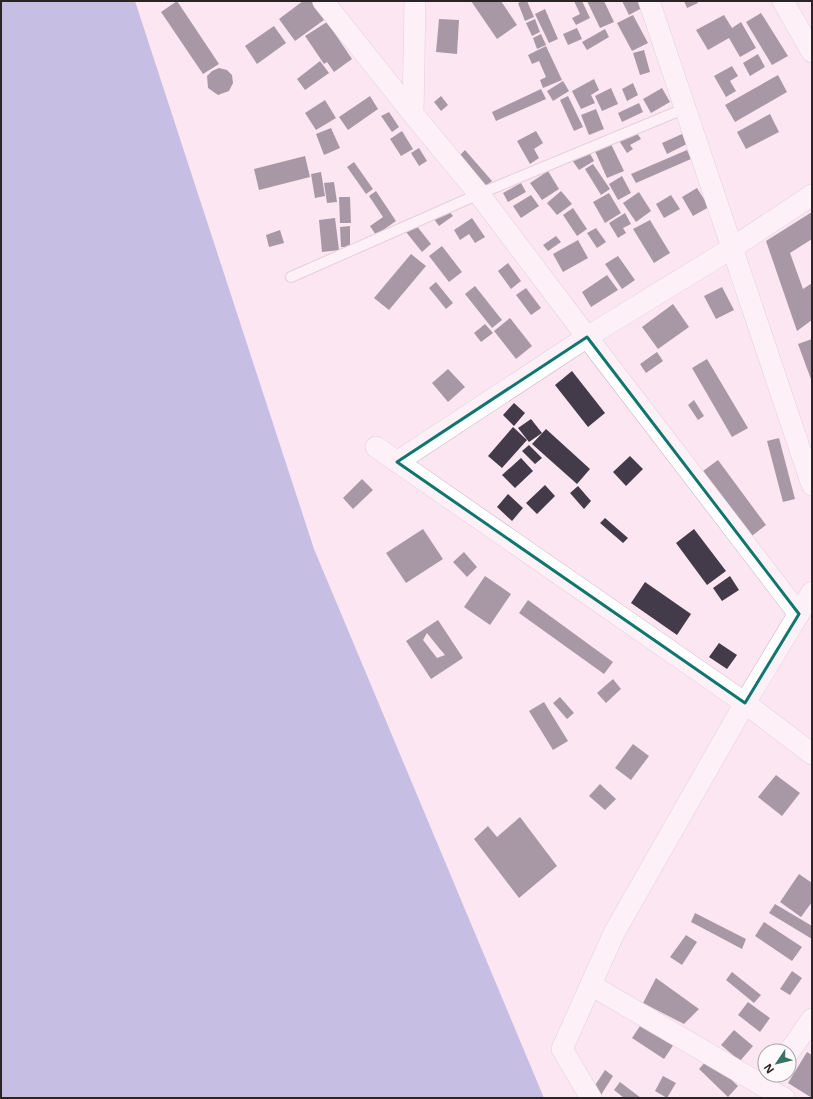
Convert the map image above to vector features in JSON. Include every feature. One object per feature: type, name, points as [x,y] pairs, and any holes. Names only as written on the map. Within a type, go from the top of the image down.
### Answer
[{"type":"street","points":[[322,1],[480,194],[587,337],[799,614]]},
{"type":"street","points":[[649,1],[812,485]]},
{"type":"street","points":[[783,1],[812,52]]},
{"type":"street","points":[[413,114],[416,2]]},
{"type":"street","points":[[397,462],[587,337],[732,248],[812,195]]},
{"type":"street","points":[[376,447],[745,703],[812,754]]},
{"type":"street","points":[[591,1098],[562,1049],[614,933],[745,703],[812,592]]},
{"type":"street","points":[[591,985],[784,1098]]},
{"type":"street","points":[[795,1043],[812,1019]]},
{"type":"lane","points":[[291,277],[480,194],[686,108]]},
{"type":"highlighted area","points":[[587,337],[799,614],[745,703],[397,462]]},
{"type":"water","points":[[1,1],[135,1],[314,549],[544,1098],[1,1098]]},
{"type":"building","points":[[177,1],[219,64],[203,74],[161,12]]},
{"type":"building","points":[[303,1],[316,1],[328,17],[295,41],[279,19]]},
{"type":"building","points":[[471,1],[501,1],[517,25],[497,39]]},
{"type":"building","points":[[527,1],[534,17],[525,21],[518,3]]},
{"type":"building","points":[[574,1],[582,1],[590,18],[576,25],[572,18],[580,14]]},
{"type":"building","points":[[587,1],[604,1],[614,22],[600,28]]},
{"type":"building","points":[[622,1],[639,1],[642,8],[629,15]]},
{"type":"building","points":[[684,1],[697,1],[698,3],[687,8]]},
{"type":"building","points":[[545,9],[558,39],[549,43],[535,14]]},
{"type":"building","points":[[761,13],[788,56],[772,65],[746,22]]},
{"type":"building","points":[[633,15],[648,43],[632,51],[617,23]]},
{"type":"building","points":[[724,15],[732,28],[741,22],[756,48],[740,57],[729,38],[708,50],[696,30]]},
{"type":"building","points":[[439,19],[459,20],[457,54],[436,52]]},
{"type":"building","points":[[535,19],[540,32],[532,36],[526,23]]},
{"type":"building","points":[[327,22],[352,59],[334,72],[327,62],[324,64],[305,36]]},
{"type":"building","points":[[274,26],[286,43],[257,64],[245,46]]},
{"type":"building","points":[[577,28],[582,39],[568,45],[563,34]]},
{"type":"building","points":[[605,29],[609,37],[587,50],[582,42]]},
{"type":"building","points":[[541,34],[546,45],[537,49],[533,38]]},
{"type":"building","points":[[546,46],[562,80],[543,88],[540,80],[546,77],[539,61],[532,64],[528,55]]},
{"type":"building","points":[[644,50],[650,72],[640,75],[633,53]]},
{"type":"building","points":[[758,54],[765,67],[750,76],[743,63]]},
{"type":"building","points":[[320,61],[329,73],[305,90],[297,79]]},
{"type":"building","points":[[732,66],[738,76],[730,81],[736,91],[726,97],[714,76]]},
{"type":"building","points":[[219,68],[227,70],[232,75],[233,83],[229,91],[218,95],[208,88],[207,76],[212,71]]},
{"type":"building","points":[[778,75],[787,92],[735,122],[725,105]]},
{"type":"building","points":[[594,79],[599,90],[591,95],[595,103],[581,109],[572,91]]},
{"type":"building","points":[[563,81],[569,91],[553,101],[547,91]]},
{"type":"building","points":[[633,83],[638,95],[627,101],[622,89]]},
{"type":"building","points":[[611,88],[618,104],[602,111],[595,96]]},
{"type":"building","points":[[662,88],[670,102],[651,113],[643,99]]},
{"type":"building","points":[[541,89],[546,99],[496,121],[492,112]]},
{"type":"building","points":[[370,96],[378,109],[348,130],[339,117]]},
{"type":"building","points":[[441,96],[448,105],[441,111],[434,102]]},
{"type":"building","points":[[568,96],[583,127],[574,131],[560,100]]},
{"type":"building","points":[[325,100],[336,118],[316,130],[305,113]]},
{"type":"building","points":[[639,103],[643,112],[622,122],[618,113]]},
{"type":"building","points":[[596,109],[604,129],[589,135],[581,115]]},
{"type":"building","points":[[389,112],[399,127],[392,132],[381,116]]},
{"type":"building","points":[[770,114],[779,132],[746,149],[737,132]]},
{"type":"building","points":[[331,128],[340,148],[324,155],[316,134]]},
{"type":"building","points":[[634,129],[641,139],[630,145],[633,149],[627,153],[618,139]]},
{"type":"building","points":[[402,131],[413,149],[401,156],[390,139]]},
{"type":"building","points":[[536,131],[543,143],[534,149],[539,158],[530,164],[517,141]]},
{"type":"building","points":[[682,134],[687,144],[667,154],[662,143]]},
{"type":"building","points":[[610,142],[624,171],[607,178],[594,149]]},
{"type":"building","points":[[419,148],[427,161],[419,166],[411,153]]},
{"type":"building","points":[[465,150],[492,181],[482,189],[456,159]]},
{"type":"building","points":[[588,150],[594,161],[579,170],[572,160]]},
{"type":"building","points":[[687,150],[691,159],[636,183],[631,174]]},
{"type":"building","points":[[305,156],[310,177],[259,190],[254,169]]},
{"type":"building","points":[[354,162],[373,189],[366,194],[347,167]]},
{"type":"building","points":[[593,164],[610,189],[601,195],[585,169]]},
{"type":"building","points":[[548,171],[559,189],[542,200],[530,183]]},
{"type":"building","points":[[321,172],[325,196],[315,198],[311,174]]},
{"type":"building","points":[[622,176],[631,193],[618,200],[609,184]]},
{"type":"building","points":[[334,182],[337,202],[327,203],[324,183]]},
{"type":"building","points":[[521,183],[526,192],[508,202],[503,193]]},
{"type":"building","points":[[697,188],[709,207],[693,216],[682,197]]},
{"type":"building","points":[[376,191],[396,221],[376,235],[370,226],[383,217],[369,196]]},
{"type":"building","points":[[561,191],[572,204],[557,215],[547,203]]},
{"type":"building","points":[[639,192],[651,211],[636,222],[623,203]]},
{"type":"building","points":[[609,193],[621,213],[605,223],[593,202]]},
{"type":"building","points":[[531,195],[539,206],[521,218],[513,206]]},
{"type":"building","points":[[671,195],[680,209],[664,218],[656,204]]},
{"type":"building","points":[[339,197],[350,197],[351,223],[340,223]]},
{"type":"building","points":[[573,208],[587,229],[577,236],[563,215]]},
{"type":"building","points":[[448,210],[453,216],[439,226],[434,219]]},
{"type":"building","points":[[812,212],[812,239],[790,253],[803,289],[812,283],[812,320],[797,331],[766,241]]},
{"type":"building","points":[[625,213],[631,224],[623,228],[626,233],[618,238],[609,223]]},
{"type":"building","points":[[335,218],[339,250],[322,252],[319,220]]},
{"type":"building","points":[[472,218],[485,237],[475,243],[469,234],[460,240],[454,230]]},
{"type":"building","points":[[650,220],[670,253],[654,263],[633,229]]},
{"type":"building","points":[[416,225],[431,244],[422,252],[406,232]]},
{"type":"building","points":[[350,226],[350,247],[341,247],[340,227]]},
{"type":"building","points":[[596,228],[606,242],[597,248],[587,233]]},
{"type":"building","points":[[280,230],[284,243],[269,247],[266,235]]},
{"type":"building","points":[[556,236],[561,242],[548,251],[543,245]]},
{"type":"building","points":[[578,240],[588,258],[563,272],[553,254]]},
{"type":"building","points":[[442,246],[462,272],[449,282],[429,256]]},
{"type":"building","points":[[411,254],[426,266],[389,310],[374,298]]},
{"type":"building","points":[[618,256],[635,280],[622,289],[605,264]]},
{"type":"building","points":[[508,263],[521,281],[511,289],[498,271]]},
{"type":"building","points":[[607,275],[618,290],[591,307],[582,292]]},
{"type":"building","points":[[436,282],[453,303],[446,309],[429,288]]},
{"type":"building","points":[[475,286],[502,320],[492,328],[465,294]]},
{"type":"building","points":[[722,287],[734,310],[716,319],[704,296]]},
{"type":"building","points":[[526,288],[541,308],[531,315],[516,295]]},
{"type":"building","points":[[673,304],[689,327],[658,349],[642,327]]},
{"type":"building","points":[[510,318],[532,346],[516,359],[494,331]]},
{"type":"building","points":[[485,324],[493,333],[481,342],[474,333]]},
{"type":"building","points":[[812,339],[812,382],[798,344]]},
{"type":"building","points":[[657,352],[663,361],[646,373],[640,364]]},
{"type":"building","points":[[707,359],[748,428],[732,437],[692,368]]},
{"type":"building","points":[[448,369],[465,387],[448,402],[432,383]]},
{"type":"building","points":[[572,371],[605,413],[588,427],[555,385]]},
{"type":"building","points":[[694,400],[704,416],[698,420],[688,405]]},
{"type":"building","points":[[514,403],[525,413],[514,426],[503,415]]},
{"type":"building","points":[[531,419],[542,433],[529,442],[518,428]]},
{"type":"building","points":[[513,427],[527,440],[502,468],[488,456]]},
{"type":"building","points":[[546,429],[590,469],[577,484],[532,444]]},
{"type":"building","points":[[779,438],[795,499],[783,502],[767,441]]},
{"type":"building","points":[[529,445],[542,458],[535,464],[522,451]]},
{"type":"building","points":[[630,456],[643,469],[626,486],[613,472]]},
{"type":"building","points":[[521,458],[533,471],[515,488],[502,475]]},
{"type":"building","points":[[718,460],[766,525],[748,539],[699,474]]},
{"type":"building","points":[[362,479],[373,490],[353,509],[343,498]]},
{"type":"building","points":[[545,485],[555,496],[537,514],[526,503]]},
{"type":"building","points":[[578,486],[591,501],[584,509],[570,493]]},
{"type":"building","points":[[508,494],[523,508],[512,521],[497,507]]},
{"type":"building","points":[[605,518],[628,538],[623,543],[600,523]]},
{"type":"building","points":[[423,529],[443,559],[406,583],[386,553]]},
{"type":"building","points":[[694,529],[726,571],[707,585],[676,543]]},
{"type":"building","points":[[464,552],[477,567],[467,577],[453,562]]},
{"type":"building","points":[[485,576],[511,594],[490,625],[464,607]]},
{"type":"building","points":[[730,576],[739,590],[722,601],[713,588]]},
{"type":"building","points":[[645,582],[691,614],[677,635],[631,603]]},
{"type":"building","points":[[528,600],[613,662],[604,674],[519,613]]},
{"type":"building","points":[[438,620],[463,658],[431,679],[406,641]],"holes":[[[427,633],[445,655],[437,658],[423,640]]]},
{"type":"building","points":[[719,643],[737,655],[727,669],[709,657]]},
{"type":"building","points":[[613,679],[621,689],[606,703],[597,693]]},
{"type":"building","points":[[560,697],[574,713],[567,719],[553,703]]},
{"type":"building","points":[[544,702],[568,741],[553,750],[529,711]]},
{"type":"building","points":[[633,744],[649,756],[631,780],[615,768]]},
{"type":"building","points":[[776,775],[800,793],[782,816],[758,797]]},
{"type":"building","points":[[600,784],[616,799],[605,810],[589,796]]},
{"type":"building","points":[[520,817],[557,866],[519,898],[474,839],[488,826],[497,837]]},
{"type":"building","points":[[799,874],[812,883],[812,902],[801,917],[780,902]]},
{"type":"building","points":[[775,904],[812,926],[812,939],[769,913]]},
{"type":"building","points":[[695,913],[746,939],[742,949],[691,922]]},
{"type":"building","points":[[764,922],[802,947],[792,961],[755,936]]},
{"type":"building","points":[[686,935],[697,942],[682,965],[670,957]]},
{"type":"building","points":[[792,971],[802,978],[790,995],[780,989]]},
{"type":"building","points":[[732,972],[761,995],[754,1003],[726,980]]},
{"type":"building","points":[[656,978],[699,1009],[684,1024],[643,1003]]},
{"type":"building","points":[[748,1002],[770,1018],[760,1032],[738,1015]]},
{"type":"building","points":[[642,1023],[674,1044],[664,1059],[632,1038]]},
{"type":"building","points":[[734,1030],[753,1046],[740,1061],[721,1045]]},
{"type":"building","points":[[807,1052],[812,1055],[812,1098],[788,1083],[797,1083],[797,1068]]},
{"type":"building","points":[[709,1058],[738,1086],[728,1097],[699,1069]]},
{"type":"building","points":[[605,1070],[613,1076],[601,1095],[592,1090]]},
{"type":"building","points":[[663,1076],[676,1083],[667,1098],[655,1091]]},
{"type":"building","points":[[620,1082],[641,1098],[624,1098],[614,1090]]}]
